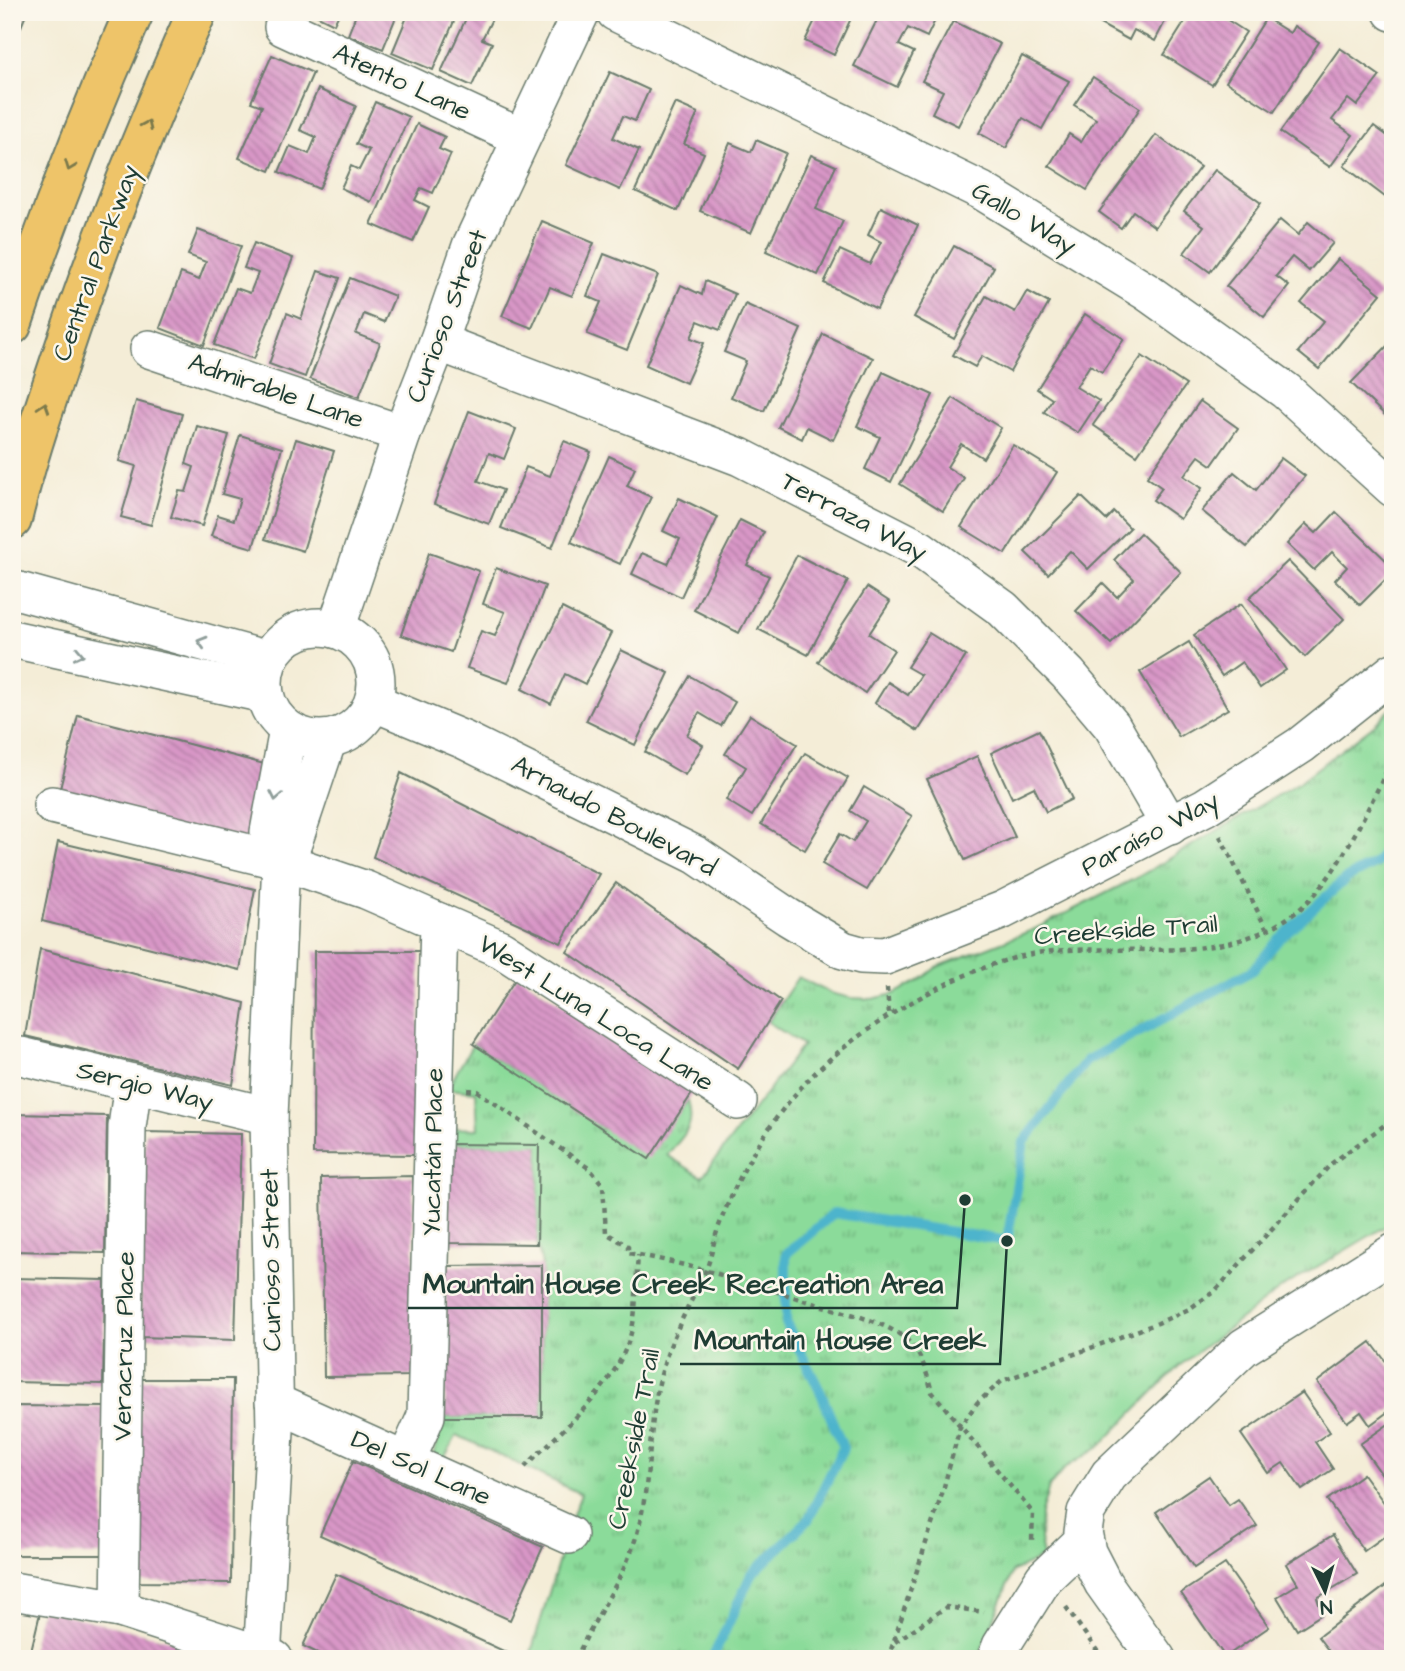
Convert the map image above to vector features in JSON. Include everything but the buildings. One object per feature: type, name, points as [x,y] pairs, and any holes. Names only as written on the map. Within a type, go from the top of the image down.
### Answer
[{"type":"main road","points":[[12,325],[33,262],[90,114],[134,12]]},
{"type":"main road","name":"Central Parkway","points":[[12,520],[25,466],[86,281],[142,135],[197,12]]},
{"type":"street","name":"Curioso Street","points":[[336,629],[402,433],[438,342],[471,246],[581,12]]},
{"type":"street","name":"Gallo Way","points":[[615,12],[982,191],[1135,284],[1286,391],[1393,488]]},
{"type":"street","name":"Atento Lane","points":[[283,27],[520,137]]},
{"type":"street","name":"Terraza Way","points":[[438,342],[740,457],[919,549],[1003,609],[1068,674],[1112,726],[1170,826]]},
{"type":"street","name":"Admirable Lane","points":[[149,349],[402,433]]},
{"type":"street","points":[[12,589],[266,677]]},
{"type":"street","points":[[319,626],[336,629],[352,637],[365,650],[374,666],[376,684],[373,702],[360,723],[350,731],[328,739],[301,737],[288,730],[269,709],[266,677],[277,646],[296,632],[319,626]]},
{"type":"street","points":[[12,639],[266,677]]},
{"type":"street","name":"Paraíso Way","points":[[885,956],[1003,910],[1205,807],[1301,745],[1393,672]]},
{"type":"street","name":"Arnaudo Boulevard","points":[[373,702],[464,740],[696,855],[788,917],[843,950],[861,955],[885,956]]},
{"type":"street","name":"Curioso Street","points":[[266,1657],[275,1431],[269,1116],[281,861],[269,832],[288,730]]},
{"type":"street","name":"Curioso Street","points":[[281,861],[293,843],[328,739]]},
{"type":"street","name":"West Luna Loca Lane","points":[[52,805],[281,861],[366,890],[501,949],[738,1101]]},
{"type":"street","name":"Yucatán Place","points":[[406,1461],[426,1416],[439,922]]},
{"type":"street","name":"Sergio Way","points":[[21,1056],[269,1116]]},
{"type":"street","name":"Veracruz Place","points":[[120,1609],[127,1127],[133,1083]]},
{"type":"street","points":[[1157,1659],[1103,1583],[1087,1552],[1084,1536],[1086,1512],[1109,1475],[1244,1348],[1393,1253]]},
{"type":"street","name":"Del Sol Lane","points":[[274,1402],[569,1535]]},
{"type":"street","points":[[996,1659],[1001,1646],[1044,1578],[1084,1536]]},
{"type":"street","points":[[12,1591],[120,1609],[266,1657]]},
{"type":"path","name":"Creekside Trail","points":[[576,1659],[624,1570],[635,1541],[645,1503],[662,1371],[681,1317],[706,1270],[733,1191],[777,1115],[830,1060],[888,1015],[958,979],[1003,961],[1051,951],[1200,949],[1225,944],[1266,929],[1300,908],[1335,868],[1393,759]]},
{"type":"path","points":[[1205,807],[1266,929]]},
{"type":"path","points":[[477,1091],[590,1168],[603,1185],[606,1233],[628,1246],[628,1253],[706,1270],[873,1322],[900,1334],[917,1351],[927,1371],[932,1392],[960,1427]]},
{"type":"path","points":[[888,1659],[942,1494],[960,1427],[977,1403],[1002,1381],[1189,1309],[1215,1291],[1332,1163],[1393,1119]]},
{"type":"path","points":[[525,1467],[602,1388],[619,1363],[633,1324],[638,1255]]},
{"type":"path","points":[[894,1642],[946,1607],[1018,1618]]},
{"type":"green space","points":[[1393,707],[1393,1222],[1283,1287],[1179,1366],[1099,1447],[1065,1468],[1049,1487],[1041,1513],[1040,1539],[1043,1557],[1013,1571],[978,1659],[529,1659],[581,1494],[457,1435],[442,1462],[432,1458],[445,1417],[542,1417],[542,1265],[537,1244],[539,1146],[449,1144],[448,1128],[478,1129],[476,1092],[447,1089],[473,1044],[647,1155],[688,1100],[690,1118],[687,1130],[667,1155],[702,1177],[803,1045],[768,1022],[798,977],[830,993],[851,998],[872,999],[894,994],[919,981],[937,967],[1035,929],[1138,877],[1298,783],[1374,725]]},
{"type":"waterway","points":[[712,1659],[751,1575],[808,1520],[843,1448],[821,1393],[786,1323],[786,1254],[834,1213],[1007,1241],[1024,1142],[1086,1061],[1253,970],[1280,938],[1347,878],[1376,863],[1393,840]]},
{"type":"place","name":"Mountain House Creek Recreation Area","points":[[965,1200]]},
{"type":"place","name":"Mountain House Creek","points":[[1007,1241]]}]
